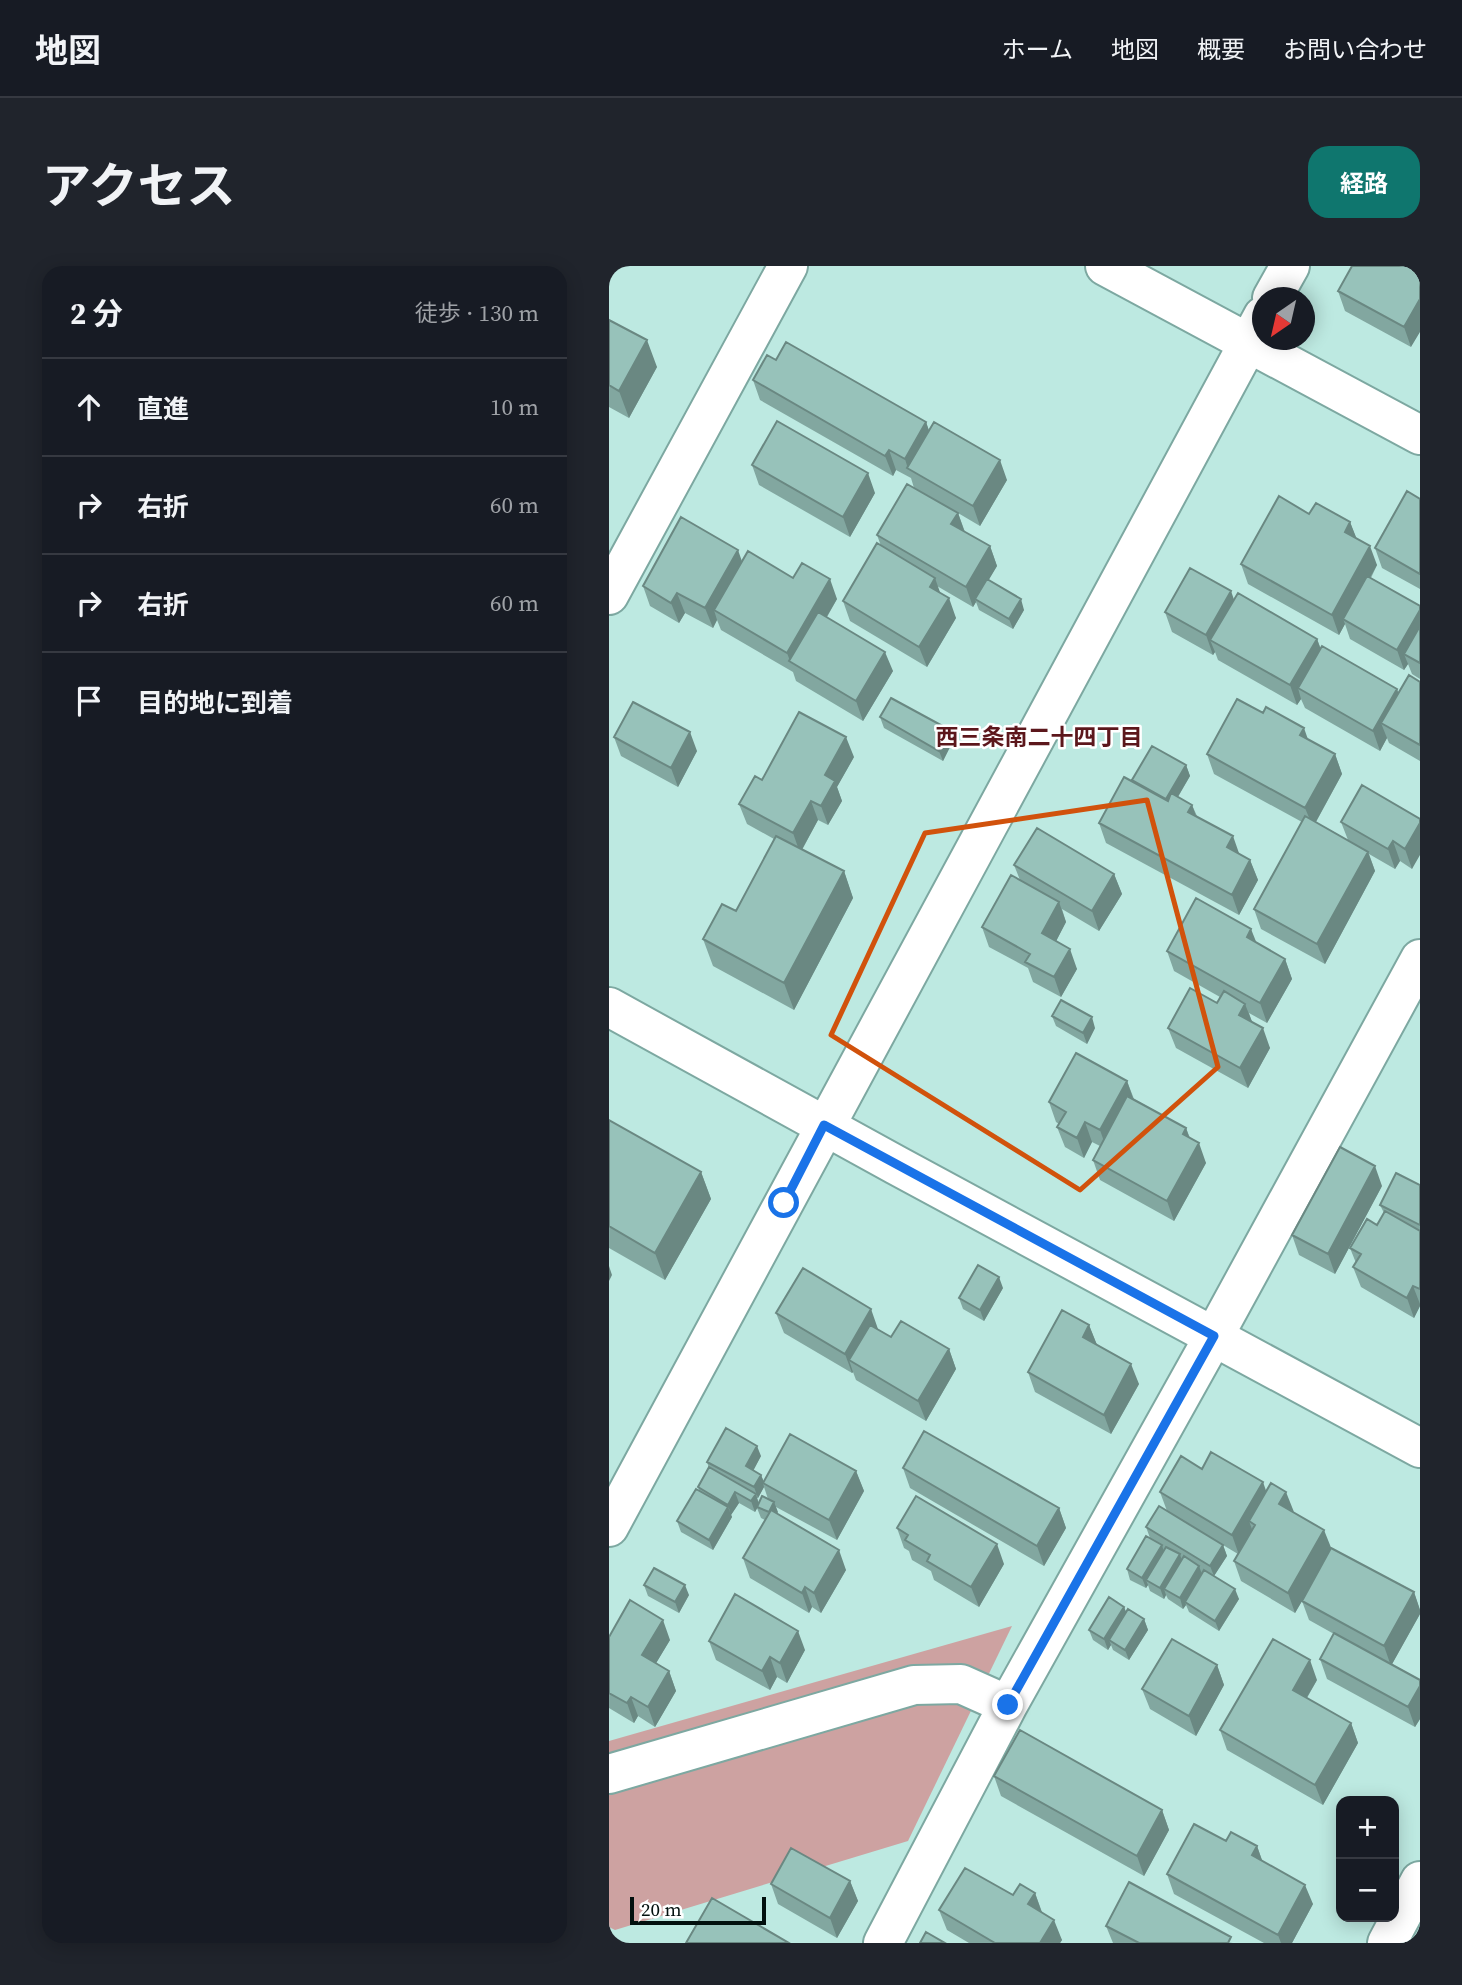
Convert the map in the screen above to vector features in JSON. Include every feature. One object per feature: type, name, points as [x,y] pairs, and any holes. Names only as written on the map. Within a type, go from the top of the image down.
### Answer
[{"type":"street","points":[[1105,266],[1252,328]]},
{"type":"street","points":[[1278,287],[1290,266]]},
{"type":"street","points":[[609,596],[777,270]]},
{"type":"street","points":[[609,1527],[1252,335]]},
{"type":"street","points":[[1288,350],[1420,435]]},
{"type":"street","points":[[883,1943],[1008,1705],[1420,959]]},
{"type":"street","points":[[609,1007],[1420,1448]]},
{"type":"street","points":[[609,1774],[914,1685],[961,1684],[1008,1705]]},
{"type":"street","points":[[1387,1943],[1420,1881]]},
{"type":"highlighted area","points":[[1147,800],[1218,1067],[1080,1190],[831,1035],[925,833]]},
{"type":"shaded area","points":[[1012,1626],[908,1841],[615,1930],[609,1927],[609,1741]]},
{"type":"building","points":[[1352,266],[1410,266],[1420,272],[1420,299],[1404,327],[1338,291]]},
{"type":"building","points":[[609,320],[647,340],[619,391],[609,385]]},
{"type":"building","points":[[786,342],[926,422],[905,459],[889,450],[885,456],[753,380],[767,355],[776,360]]},
{"type":"building","points":[[777,421],[868,473],[843,517],[752,465]]},
{"type":"building","points":[[934,422],[1000,460],[973,506],[907,468]]},
{"type":"building","points":[[907,484],[958,513],[951,524],[990,546],[966,587],[877,535]]},
{"type":"building","points":[[1407,491],[1420,499],[1420,574],[1375,548]]},
{"type":"building","points":[[1279,496],[1309,514],[1316,503],[1350,522],[1345,532],[1370,546],[1332,615],[1241,564]]},
{"type":"building","points":[[681,517],[738,550],[705,608],[677,593],[671,603],[643,586]]},
{"type":"building","points":[[877,543],[935,578],[930,587],[949,598],[919,647],[843,601]]},
{"type":"building","points":[[748,551],[793,578],[802,563],[830,579],[787,653],[714,610]]},
{"type":"building","points":[[1190,568],[1231,591],[1206,635],[1165,612]]},
{"type":"building","points":[[1367,576],[1420,606],[1397,650],[1343,619]]},
{"type":"building","points":[[987,579],[1021,599],[1009,619],[975,599]]},
{"type":"building","points":[[1238,593],[1317,639],[1290,685],[1210,640]]},
{"type":"building","points":[[818,612],[885,652],[856,701],[789,661]]},
{"type":"building","points":[[1420,626],[1420,663],[1404,654]]},
{"type":"building","points":[[1322,646],[1397,689],[1373,731],[1298,688]]},
{"type":"building","points":[[1409,675],[1420,682],[1420,745],[1381,723]]},
{"type":"building","points":[[891,698],[950,730],[939,751],[880,717]]},
{"type":"building","points":[[1237,699],[1263,713],[1266,707],[1304,728],[1300,735],[1335,754],[1305,808],[1207,754]]},
{"type":"building","points":[[633,702],[690,732],[671,768],[614,737]]},
{"type":"building","points":[[799,712],[846,737],[825,775],[835,781],[821,806],[811,801],[793,833],[739,804],[755,776],[762,780]]},
{"type":"building","points":[[1152,746],[1186,765],[1166,799],[1132,780]]},
{"type":"building","points":[[1124,777],[1168,801],[1171,793],[1192,805],[1188,812],[1233,836],[1227,847],[1250,860],[1232,895],[1099,823]]},
{"type":"building","points":[[1362,785],[1420,819],[1405,849],[1393,841],[1388,849],[1341,822]]},
{"type":"building","points":[[1305,816],[1368,852],[1317,944],[1254,909]]},
{"type":"building","points":[[1037,828],[1114,874],[1092,911],[1014,865]]},
{"type":"building","points":[[776,836],[844,871],[784,983],[703,939],[722,904],[736,911]]},
{"type":"building","points":[[1011,875],[1059,902],[1042,933],[1070,949],[1054,977],[1025,962],[1030,954],[982,927]]},
{"type":"building","points":[[1196,898],[1251,929],[1247,937],[1285,959],[1260,1003],[1167,951]]},
{"type":"building","points":[[1190,988],[1217,1003],[1224,991],[1245,1004],[1239,1015],[1263,1028],[1240,1068],[1168,1028]]},
{"type":"building","points":[[1061,1000],[1092,1017],[1083,1033],[1052,1016]]},
{"type":"building","points":[[1076,1053],[1127,1081],[1100,1130],[1085,1122],[1077,1138],[1057,1127],[1066,1112],[1049,1102]]},
{"type":"building","points":[[1127,1096],[1186,1128],[1183,1134],[1199,1143],[1167,1201],[1093,1160]]},
{"type":"building","points":[[609,1120],[701,1172],[655,1253],[609,1226]]},
{"type":"building","points":[[1340,1147],[1375,1166],[1328,1254],[1292,1235]]},
{"type":"building","points":[[1396,1173],[1420,1185],[1420,1225],[1380,1205]]},
{"type":"building","points":[[1385,1211],[1420,1231],[1420,1289],[1413,1286],[1407,1298],[1353,1267],[1361,1254],[1350,1248],[1367,1219],[1377,1225]]},
{"type":"building","points":[[978,1265],[999,1277],[980,1310],[959,1298]]},
{"type":"building","points":[[803,1268],[871,1309],[845,1354],[776,1313]]},
{"type":"building","points":[[1062,1310],[1089,1325],[1083,1337],[1131,1364],[1104,1415],[1028,1372]]},
{"type":"building","points":[[901,1321],[949,1349],[918,1401],[849,1360],[870,1325],[891,1337]]},
{"type":"building","points":[[726,1428],[757,1446],[746,1466],[761,1475],[754,1487],[707,1462]]},
{"type":"building","points":[[924,1431],[1059,1508],[1037,1546],[903,1468]]},
{"type":"building","points":[[790,1434],[856,1471],[829,1520],[763,1483]]},
{"type":"building","points":[[1211,1452],[1263,1482],[1232,1535],[1160,1492],[1181,1456],[1202,1469]]},
{"type":"building","points":[[709,1467],[756,1494],[751,1501],[735,1492],[728,1505],[698,1487]]},
{"type":"building","points":[[1271,1483],[1286,1492],[1279,1504],[1324,1530],[1288,1593],[1234,1561],[1255,1525],[1249,1521]]},
{"type":"building","points":[[696,1489],[728,1507],[709,1540],[677,1521]]},
{"type":"building","points":[[762,1496],[774,1502],[769,1512],[757,1507]]},
{"type":"building","points":[[916,1496],[997,1544],[971,1587],[927,1561],[930,1555],[905,1540],[908,1535],[897,1528]]},
{"type":"building","points":[[1159,1506],[1223,1545],[1210,1566],[1146,1527]]},
{"type":"building","points":[[771,1510],[839,1550],[814,1593],[805,1587],[802,1593],[743,1558]]},
{"type":"building","points":[[1146,1536],[1162,1545],[1142,1578],[1127,1569]]},
{"type":"building","points":[[1166,1547],[1180,1554],[1160,1588],[1146,1580]]},
{"type":"building","points":[[1331,1548],[1414,1592],[1384,1646],[1302,1601]]},
{"type":"building","points":[[1184,1556],[1199,1566],[1180,1598],[1164,1589]]},
{"type":"building","points":[[654,1568],[685,1585],[675,1602],[644,1585]]},
{"type":"building","points":[[1204,1570],[1235,1589],[1215,1621],[1185,1602]]},
{"type":"building","points":[[735,1594],[798,1631],[780,1663],[770,1657],[762,1671],[709,1641]]},
{"type":"building","points":[[1109,1597],[1124,1607],[1104,1639],[1089,1630]]},
{"type":"building","points":[[630,1600],[663,1620],[642,1655],[669,1671],[648,1707],[631,1697],[627,1703],[609,1693],[609,1637]]},
{"type":"building","points":[[1128,1609],[1144,1619],[1125,1650],[1109,1640]]},
{"type":"building","points":[[1334,1633],[1420,1680],[1420,1686],[1408,1707],[1320,1659]]},
{"type":"building","points":[[1172,1639],[1217,1665],[1189,1716],[1142,1689]]},
{"type":"building","points":[[1273,1639],[1310,1660],[1293,1690],[1351,1723],[1315,1785],[1220,1730]]},
{"type":"building","points":[[1020,1730],[1162,1810],[1137,1856],[994,1776]]},
{"type":"building","points":[[1194,1824],[1226,1841],[1231,1832],[1257,1846],[1252,1855],[1305,1885],[1278,1935],[1167,1874]]},
{"type":"building","points":[[791,1848],[850,1881],[830,1918],[771,1884]]},
{"type":"building","points":[[965,1868],[1013,1895],[1020,1884],[1035,1893],[1028,1904],[1054,1920],[1040,1943],[995,1943],[939,1910]]},
{"type":"building","points":[[1129,1882],[1231,1937],[1228,1943],[1139,1943],[1106,1926]]},
{"type":"building","points":[[712,1898],[789,1943],[686,1943]]},
{"type":"building","points":[[926,1932],[945,1943],[920,1943]]},
{"type":"district","name":"西三条南二十四丁目","points":[[1039,737]]},
{"type":"route","points":[[784,1203],[824,1125],[1214,1336],[1008,1705]]}]
